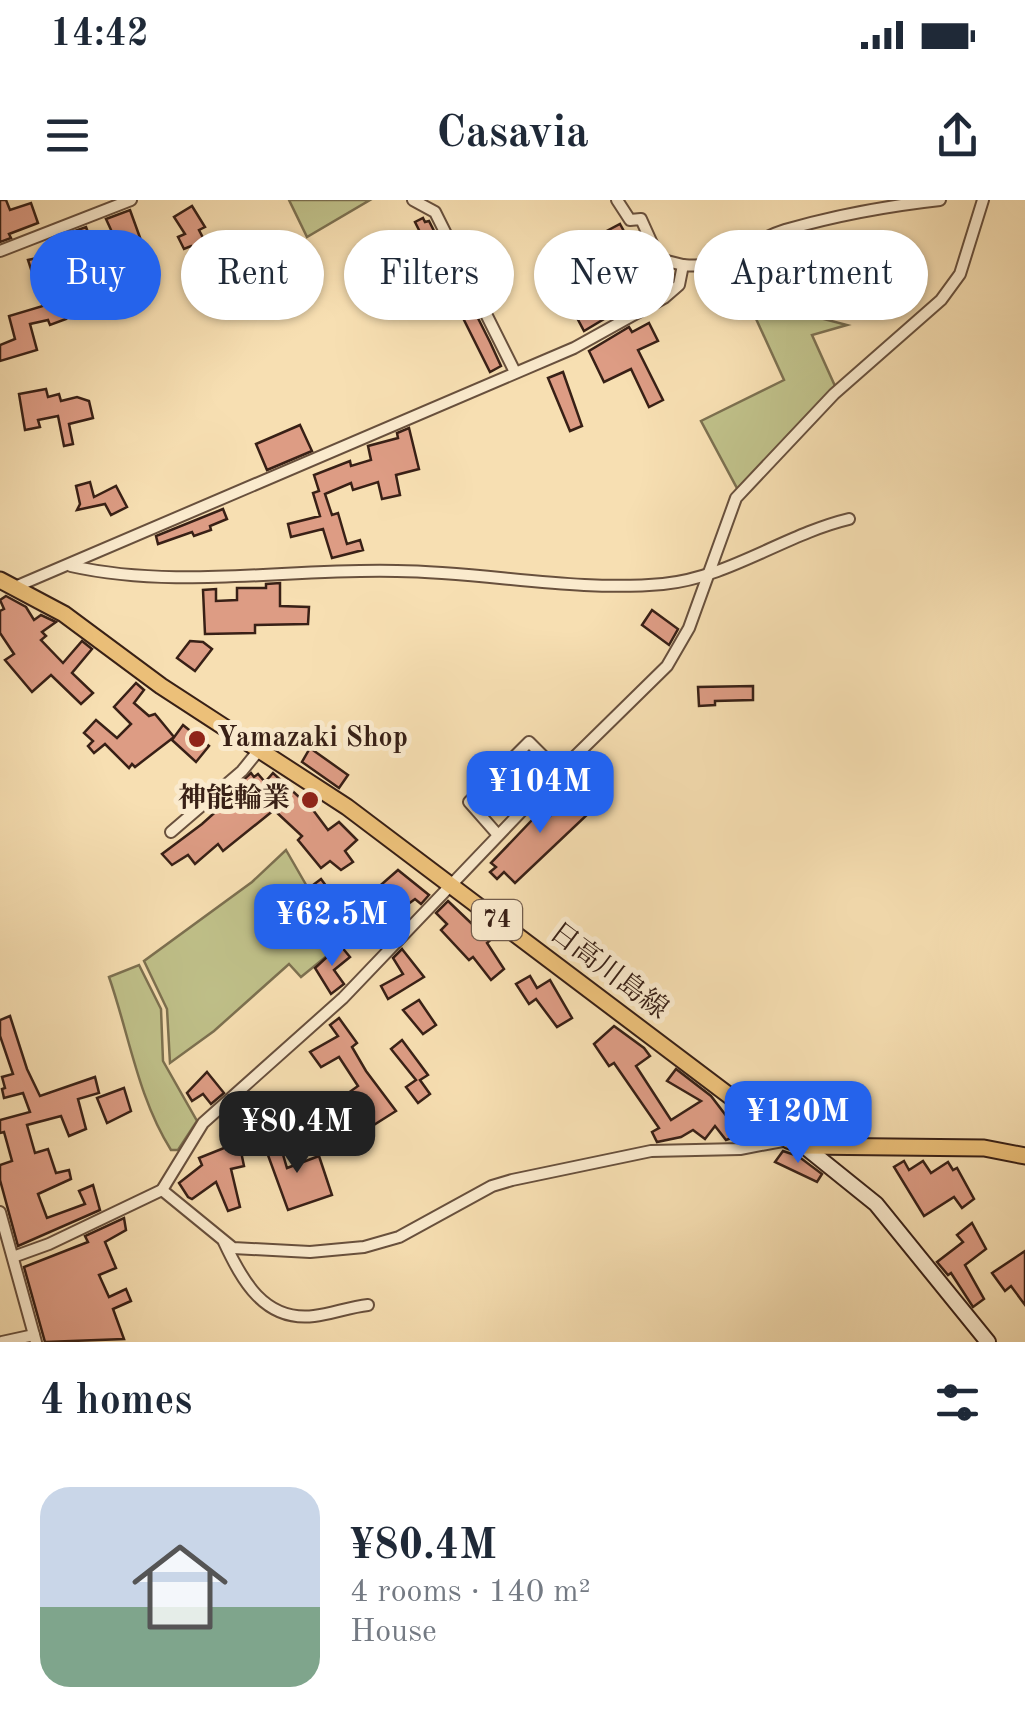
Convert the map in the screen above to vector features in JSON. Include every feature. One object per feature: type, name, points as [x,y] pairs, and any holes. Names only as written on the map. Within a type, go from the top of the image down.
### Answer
[{"type":"main road","name":"日高川島線","points":[[8,583],[64,614],[161,686],[347,806],[788,1140],[804,1146],[984,1148],[1025,1156]]},
{"type":"street","points":[[0,250],[131,200]]},
{"type":"street","points":[[413,200],[435,212],[515,372]]},
{"type":"street","points":[[622,202],[630,220],[642,219],[659,259],[683,265],[716,266],[770,235],[882,205],[940,200]]},
{"type":"street","points":[[12,1257],[49,1244],[162,1190],[202,1123],[343,998],[559,772],[667,666],[680,648],[736,498],[834,394],[950,287],[960,274],[984,200]]},
{"type":"street","points":[[8,583],[70,566],[574,348],[664,298],[679,286],[683,265]]},
{"type":"street","points":[[70,566],[157,579],[399,571],[575,584],[666,584],[709,574],[822,526],[850,520]]},
{"type":"street","points":[[498,835],[469,802],[529,742],[559,772]]},
{"type":"street","points":[[171,832],[242,771],[259,750]]},
{"type":"street","points":[[162,1190],[233,1248],[270,1252],[364,1248],[399,1237],[492,1186],[512,1180],[651,1151],[740,1149],[788,1140]]},
{"type":"street","points":[[804,1146],[876,1204],[988,1342]]},
{"type":"street","points":[[0,1212],[35,1338],[2,1342]]},
{"type":"street","points":[[223,1241],[250,1290],[269,1308],[290,1316],[312,1317],[368,1305]]},
{"type":"green space","points":[[289,200],[370,200],[319,230],[304,230]]},
{"type":"green space","points":[[757,320],[828,320],[847,325],[812,335],[835,386],[738,490],[701,421],[784,380]]},
{"type":"green space","points":[[286,850],[320,909],[359,903],[371,920],[301,977],[289,964],[214,1031],[170,1063],[167,1009],[144,961],[252,882]]},
{"type":"green space","points":[[139,965],[161,1009],[163,1061],[197,1121],[178,1150],[171,1150],[150,1109],[109,977]]},
{"type":"building","points":[[0,200],[6,200],[10,210],[31,203],[38,223],[9,234],[11,238],[0,242]]},
{"type":"building","points":[[192,206],[205,227],[182,230],[174,217]]},
{"type":"building","points":[[130,210],[137,230],[111,230],[106,219]]},
{"type":"building","points":[[423,218],[434,230],[419,230],[415,222]]},
{"type":"building","points":[[30,310],[30,320],[48,320],[30,324],[37,350],[0,361],[0,345],[15,339],[9,316]]},
{"type":"building","points":[[464,320],[479,320],[490,342],[501,366],[490,372]]},
{"type":"building","points":[[578,320],[602,320],[584,331]]},
{"type":"building","points":[[649,323],[658,341],[638,350],[663,400],[649,407],[631,369],[604,382],[589,351],[629,327],[632,332]]},
{"type":"building","points":[[563,372],[582,426],[570,431],[548,378]]},
{"type":"building","points":[[46,389],[48,397],[59,394],[61,401],[77,397],[89,401],[93,418],[69,424],[73,444],[64,446],[58,416],[38,420],[40,427],[25,430],[19,394]]},
{"type":"building","points":[[300,425],[312,451],[267,470],[256,444]]},
{"type":"building","points":[[409,428],[419,469],[396,475],[400,495],[382,499],[378,482],[353,490],[351,483],[325,494],[332,515],[338,513],[347,544],[360,540],[363,550],[332,558],[323,529],[291,537],[288,524],[320,516],[313,493],[319,491],[314,475],[350,461],[351,466],[371,460],[368,446],[398,438],[397,433]]},
{"type":"building","points":[[90,482],[94,497],[116,486],[127,507],[111,515],[105,504],[77,510],[80,504],[76,486]]},
{"type":"building","points":[[223,509],[227,519],[210,526],[211,530],[158,544],[156,536]]},
{"type":"building","points":[[280,583],[280,606],[309,607],[308,624],[255,625],[255,633],[205,634],[203,590],[216,589],[216,601],[237,600],[237,588],[266,588],[266,584]]},
{"type":"building","points":[[6,596],[26,607],[34,620],[41,615],[56,622],[42,632],[46,636],[41,640],[63,663],[82,641],[92,649],[72,673],[93,693],[81,704],[51,675],[32,692],[5,660],[14,654],[0,633],[0,611],[4,609],[0,600]]},
{"type":"building","points":[[652,610],[678,629],[669,645],[642,625]]},
{"type":"building","points":[[190,641],[203,642],[212,649],[195,671],[177,658]]},
{"type":"building","points":[[136,683],[144,690],[134,703],[149,716],[155,714],[174,737],[129,768],[105,744],[94,753],[88,746],[93,741],[84,733],[96,720],[117,738],[131,724],[114,707]]},
{"type":"building","points":[[753,686],[753,700],[715,701],[715,705],[699,706],[698,687]]},
{"type":"building","points":[[183,725],[209,746],[196,762],[172,740]]},
{"type":"building","points":[[310,748],[348,775],[339,788],[302,762]]},
{"type":"building","points":[[251,773],[265,782],[273,773],[300,798],[304,793],[319,802],[313,810],[328,830],[339,822],[357,840],[345,851],[353,862],[341,870],[330,861],[321,868],[298,840],[302,836],[274,810],[223,851],[218,844],[195,864],[188,855],[172,865],[162,854],[222,806],[219,802]]},
{"type":"building","points":[[561,783],[590,812],[515,883],[504,872],[497,879],[490,872],[496,867],[491,863],[533,819],[540,826],[558,808],[547,797]]},
{"type":"building","points":[[398,870],[429,895],[421,904],[415,899],[396,913],[375,890]]},
{"type":"building","points":[[321,879],[341,906],[337,907],[340,916],[330,919],[326,905],[321,908],[309,888]]},
{"type":"building","points":[[448,901],[472,924],[477,919],[497,934],[487,943],[504,969],[491,980],[473,957],[469,960],[441,930],[447,924],[436,913]]},
{"type":"building","points":[[340,945],[350,957],[334,970],[344,984],[331,994],[315,968]]},
{"type":"building","points":[[402,949],[424,977],[388,999],[381,986],[403,974],[393,958]]},
{"type":"building","points":[[530,976],[537,988],[550,980],[572,1018],[557,1027],[536,999],[529,1004],[516,984]]},
{"type":"building","points":[[419,1000],[436,1025],[423,1034],[403,1010]]},
{"type":"building","points":[[10,1016],[40,1096],[95,1077],[99,1093],[78,1099],[86,1129],[69,1136],[61,1116],[27,1125],[35,1153],[48,1149],[56,1173],[69,1170],[71,1179],[38,1194],[47,1218],[85,1204],[79,1191],[93,1185],[100,1210],[18,1246],[0,1180],[0,1165],[12,1161],[4,1132],[0,1133],[0,1120],[30,1112],[23,1093],[4,1098],[2,1089],[2,1077],[13,1074],[0,1036],[0,1020]]},
{"type":"building","points":[[339,1018],[357,1043],[352,1047],[366,1071],[396,1111],[361,1133],[337,1101],[358,1086],[339,1057],[321,1067],[310,1052],[338,1036],[330,1025]]},
{"type":"building","points":[[614,1026],[650,1056],[636,1066],[671,1120],[701,1101],[667,1081],[676,1069],[711,1096],[737,1130],[744,1121],[764,1136],[748,1139],[738,1131],[740,1135],[726,1140],[715,1126],[705,1139],[693,1130],[657,1142],[652,1132],[659,1128],[614,1063],[609,1066],[594,1044]]},
{"type":"building","points":[[402,1040],[428,1075],[420,1080],[430,1094],[418,1103],[406,1087],[416,1080],[391,1049]]},
{"type":"building","points":[[207,1072],[224,1093],[211,1104],[203,1094],[192,1101],[187,1093]]},
{"type":"building","points":[[124,1088],[131,1111],[107,1123],[97,1098]]},
{"type":"building","points":[[276,1131],[287,1168],[319,1156],[332,1195],[288,1210],[261,1136]]},
{"type":"building","points":[[239,1142],[244,1166],[231,1169],[240,1207],[228,1211],[216,1182],[192,1199],[188,1197],[179,1183],[202,1165],[199,1158]]},
{"type":"building","points":[[783,1151],[798,1156],[822,1174],[817,1182],[775,1162]]},
{"type":"building","points":[[904,1161],[909,1170],[923,1161],[931,1173],[948,1162],[953,1170],[957,1168],[974,1199],[962,1208],[954,1197],[924,1216],[894,1167]]},
{"type":"building","points":[[124,1218],[126,1230],[105,1242],[116,1268],[99,1275],[109,1297],[126,1289],[131,1301],[113,1309],[124,1339],[45,1342],[24,1267],[88,1242],[85,1236]]},
{"type":"building","points":[[972,1223],[986,1249],[965,1265],[984,1299],[973,1307],[951,1273],[948,1275],[937,1262],[963,1242],[957,1235]]},
{"type":"building","points":[[1025,1251],[1025,1305],[1011,1286],[1005,1291],[992,1273]]},
{"type":"place","name":"Yamazaki Shop","points":[[197,739]]},
{"type":"place","name":"神能輪業","points":[[310,800]]}]
